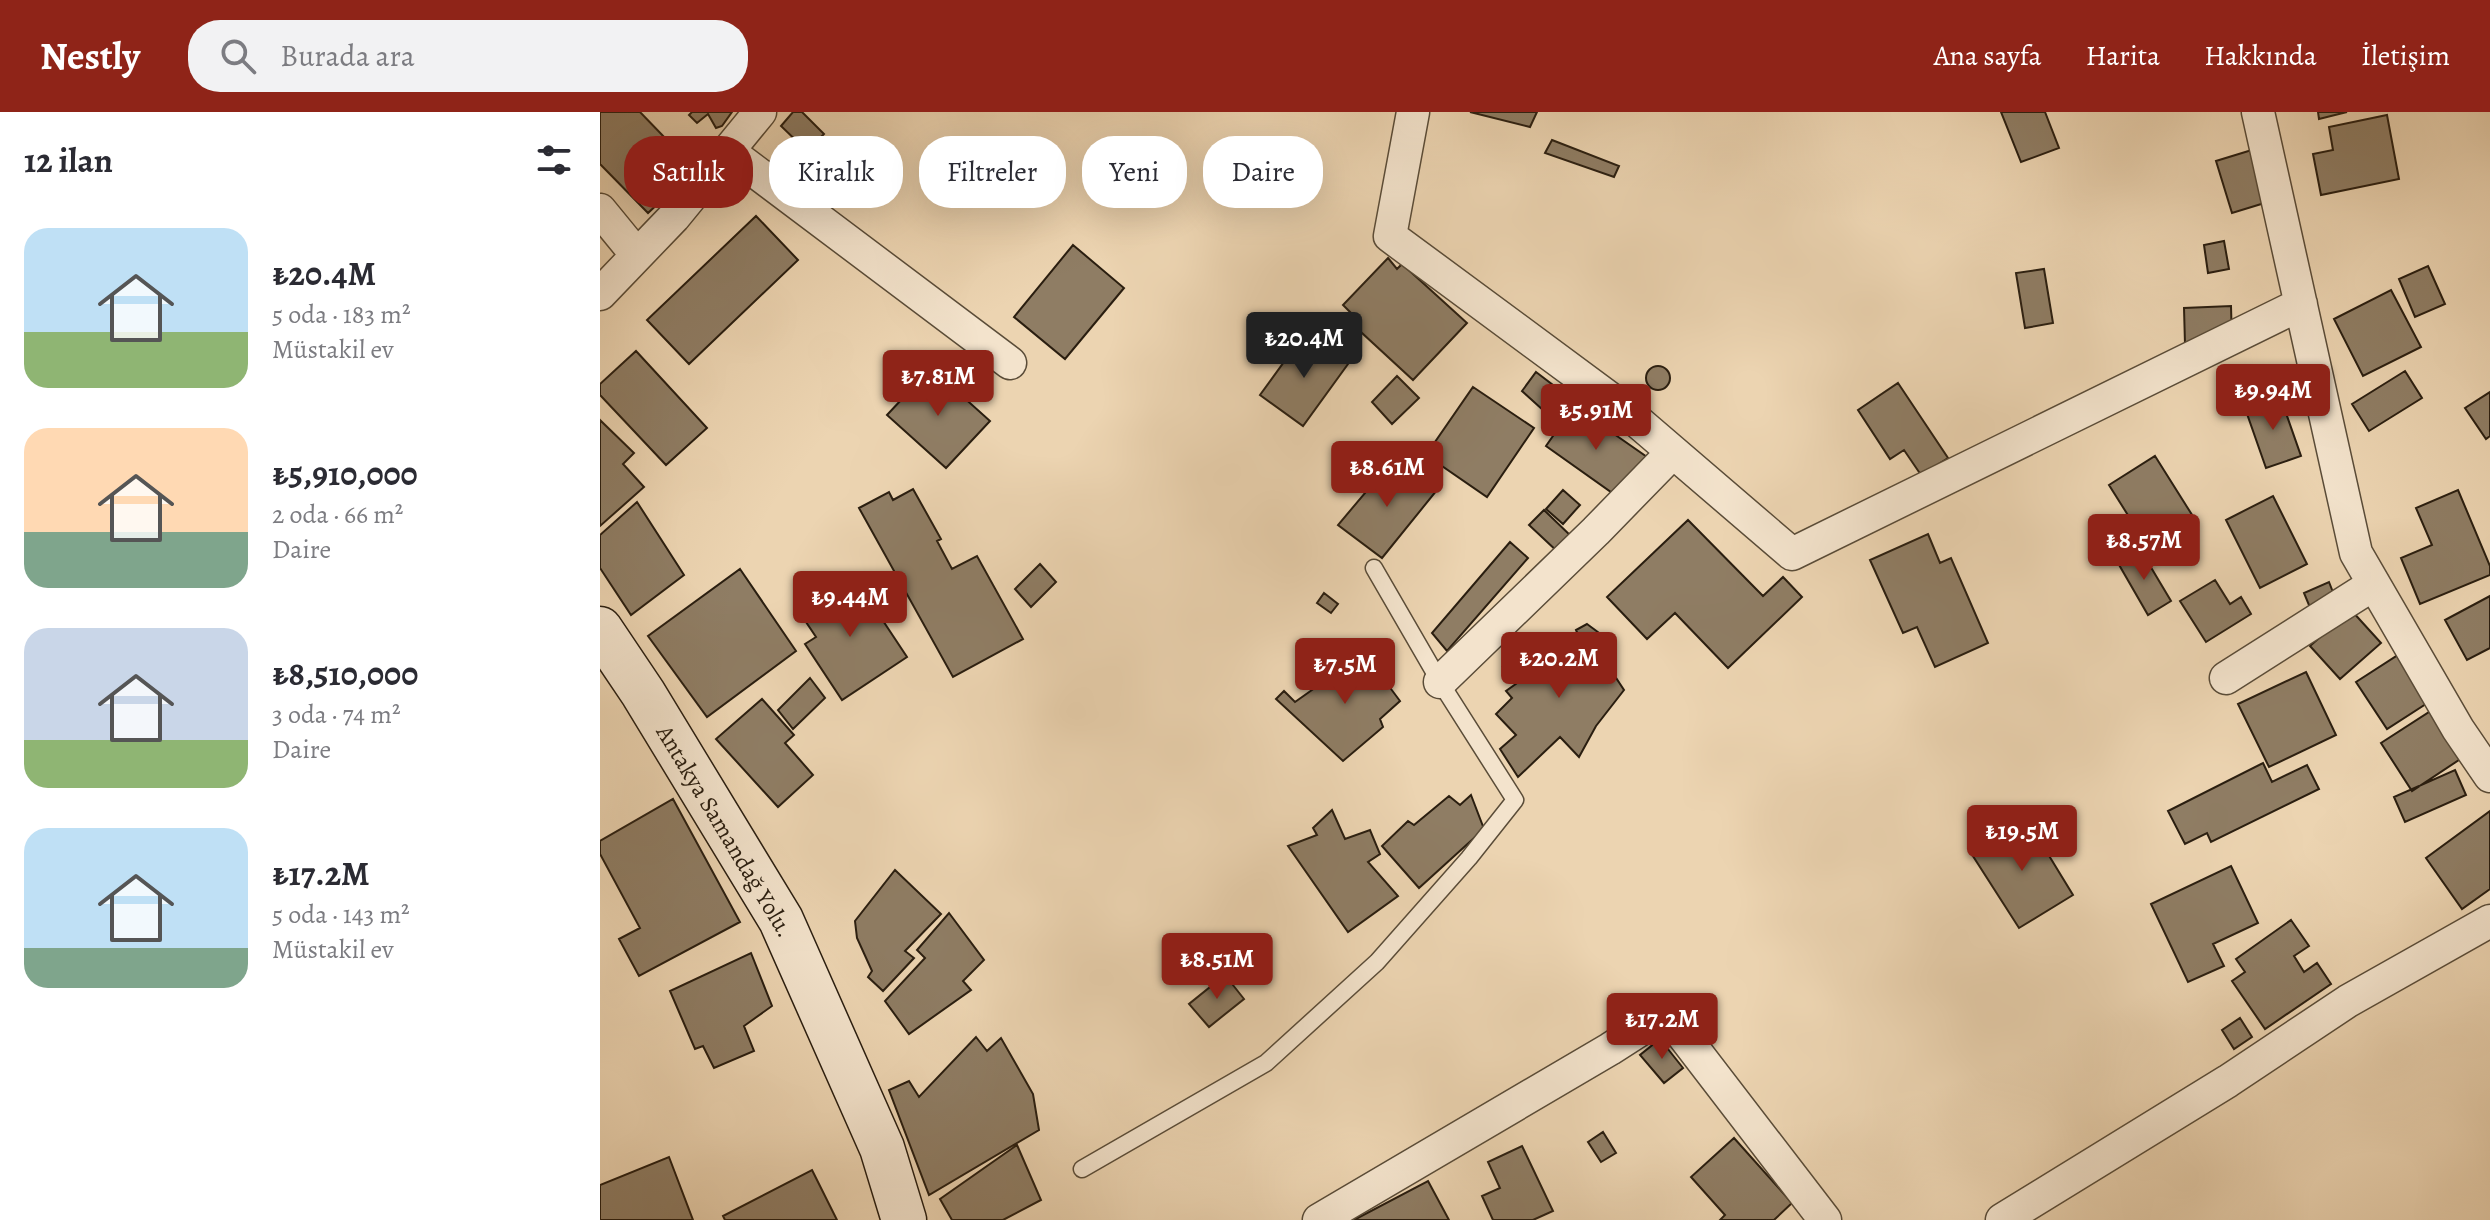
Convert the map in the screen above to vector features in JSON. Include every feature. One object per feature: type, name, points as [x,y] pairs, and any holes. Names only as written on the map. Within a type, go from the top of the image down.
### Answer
[{"type":"street","points":[[740,136],[760,112]]},
{"type":"street","points":[[1413,112],[1390,236],[1616,403],[1792,554],[2301,304]]},
{"type":"street","points":[[2258,112],[2356,553],[2458,729],[2490,776]]},
{"type":"street","points":[[753,170],[1010,363]]},
{"type":"street","points":[[600,294],[681,208]]},
{"type":"street","points":[[600,210],[636,254]]},
{"type":"street","points":[[1440,682],[1673,452]]},
{"type":"street","points":[[2226,678],[2374,584]]},
{"type":"street","name":"Antakya Samandağ Yolu.","points":[[600,629],[643,693],[781,920],[882,1148],[904,1220]]},
{"type":"street","points":[[2002,1220],[2215,1089],[2348,1001],[2490,921]]},
{"type":"street","points":[[1319,1220],[1584,1065],[1666,1013],[1825,1220]]},
{"type":"lane","points":[[1082,1169],[1266,1063],[1377,962],[1469,858],[1515,800],[1440,682],[1374,568]]},
{"type":"building","points":[[600,112],[640,112],[663,136],[624,136],[624,188],[600,164]]},
{"type":"building","points":[[692,112],[732,112],[722,126],[716,128],[708,114],[697,123],[689,115]]},
{"type":"building","points":[[793,112],[802,112],[824,134],[791,136],[781,126]]},
{"type":"building","points":[[1470,112],[1537,112],[1530,127]]},
{"type":"building","points":[[2001,112],[2045,112],[2059,148],[2021,162]]},
{"type":"building","points":[[2318,112],[2347,112],[2319,119]]},
{"type":"building","points":[[2387,115],[2399,179],[2321,195],[2313,154],[2333,150],[2329,127]]},
{"type":"building","points":[[1552,140],[1619,166],[1614,177],[1545,153]]},
{"type":"building","points":[[2255,149],[2271,201],[2232,213],[2216,161]]},
{"type":"building","points":[[756,216],[798,260],[689,364],[647,320]]},
{"type":"building","points":[[2224,241],[2229,269],[2208,273],[2204,245]]},
{"type":"building","points":[[1073,245],[1124,288],[1065,359],[1014,317]]},
{"type":"building","points":[[1388,258],[1397,269],[1402,264],[1467,323],[1413,380],[1349,321],[1353,315],[1343,305]]},
{"type":"building","points":[[2428,266],[2445,304],[2415,317],[2399,279]]},
{"type":"building","points":[[2044,269],[2053,323],[2025,328],[2016,273]]},
{"type":"building","points":[[2391,290],[2421,347],[2363,376],[2334,319]]},
{"type":"building","points":[[2231,306],[2232,342],[2185,344],[2184,308]]},
{"type":"building","points":[[1305,333],[1348,364],[1303,426],[1260,395]]},
{"type":"building","points":[[636,351],[707,428],[666,465],[600,395],[600,384]]},
{"type":"building","points":[[1658,366],[1666,370],[1670,378],[1666,386],[1658,390],[1650,386],[1646,378],[1650,370]]},
{"type":"building","points":[[931,368],[990,421],[946,468],[887,415]]},
{"type":"building","points":[[2405,371],[2422,398],[2369,431],[2352,404]]},
{"type":"building","points":[[1536,372],[1570,398],[1554,420],[1522,391]]},
{"type":"building","points":[[1397,376],[1419,398],[1392,424],[1372,402]]},
{"type":"building","points":[[1898,383],[1948,458],[1921,475],[1904,450],[1890,459],[1858,410]]},
{"type":"building","points":[[1473,387],[1534,428],[1487,497],[1426,455]]},
{"type":"building","points":[[2490,392],[2490,436],[2486,439],[2465,408]]},
{"type":"building","points":[[2280,396],[2301,456],[2266,468],[2245,408]]},
{"type":"building","points":[[1574,406],[1647,457],[1618,497],[1546,446]]},
{"type":"building","points":[[600,420],[634,453],[623,464],[644,487],[600,526]]},
{"type":"building","points":[[2155,456],[2194,518],[2148,547],[2109,485]]},
{"type":"building","points":[[1392,461],[1437,490],[1382,558],[1338,525]]},
{"type":"building","points":[[913,489],[941,539],[937,541],[952,569],[977,556],[1023,639],[953,677],[859,508],[889,492],[893,500]]},
{"type":"building","points":[[1563,490],[1580,505],[1563,524],[1546,509]]},
{"type":"building","points":[[2458,490],[2490,566],[2490,575],[2420,604],[2401,558],[2432,545],[2416,508]]},
{"type":"building","points":[[2273,496],[2307,564],[2260,588],[2226,520]]},
{"type":"building","points":[[637,502],[684,575],[631,615],[600,568],[600,535]]},
{"type":"building","points":[[1544,510],[1573,538],[1559,553],[1529,525]]},
{"type":"building","points":[[1688,520],[1763,596],[1783,577],[1802,597],[1728,668],[1675,613],[1647,639],[1607,597]]},
{"type":"building","points":[[1928,534],[1940,563],[1951,558],[1988,643],[1935,667],[1917,627],[1903,633],[1870,560]]},
{"type":"building","points":[[1510,542],[1528,558],[1447,651],[1432,633]]},
{"type":"building","points":[[2140,549],[2171,601],[2148,615],[2118,563]]},
{"type":"building","points":[[1040,564],[1056,582],[1031,607],[1015,589]]},
{"type":"building","points":[[740,569],[796,651],[707,717],[648,636]]},
{"type":"building","points":[[854,577],[907,657],[842,700],[805,644],[816,637],[800,613]]},
{"type":"building","points":[[2215,580],[2230,604],[2241,597],[2251,614],[2206,642],[2180,601]]},
{"type":"building","points":[[2329,582],[2336,600],[2311,610],[2304,593]]},
{"type":"building","points":[[1324,593],[1338,604],[1331,613],[1317,603]]},
{"type":"building","points":[[2490,596],[2490,648],[2467,660],[2445,620]]},
{"type":"building","points":[[2351,610],[2381,643],[2340,679],[2310,646]]},
{"type":"building","points":[[1587,624],[1610,641],[1603,658],[1624,690],[1596,726],[1579,757],[1560,737],[1518,777],[1500,749],[1516,735],[1496,714],[1512,698],[1506,691],[1520,681],[1503,667],[1536,657],[1551,671],[1567,658],[1562,652],[1579,637],[1576,630]]},
{"type":"building","points":[[1350,652],[1359,660],[1367,657],[1400,701],[1380,719],[1383,727],[1343,761],[1276,699],[1284,691],[1295,702],[1326,680]]},
{"type":"building","points":[[2398,655],[2429,702],[2387,729],[2356,682]]},
{"type":"building","points":[[2306,672],[2336,735],[2269,767],[2238,704]]},
{"type":"building","points":[[810,678],[825,698],[793,729],[778,710]]},
{"type":"building","points":[[762,699],[794,735],[785,743],[813,775],[778,807],[716,739]]},
{"type":"building","points":[[2440,705],[2471,752],[2412,791],[2381,743]]},
{"type":"building","points":[[2263,763],[2272,782],[2307,765],[2319,789],[2211,842],[2207,833],[2185,844],[2168,811]]},
{"type":"building","points":[[2455,770],[2466,795],[2405,822],[2394,797]]},
{"type":"building","points":[[1471,795],[1484,829],[1419,888],[1382,846],[1408,821],[1414,825],[1449,796],[1460,805]]},
{"type":"building","points":[[673,799],[740,922],[639,976],[619,939],[640,928],[600,854],[600,841]]},
{"type":"building","points":[[1332,810],[1345,839],[1370,830],[1380,854],[1368,862],[1398,896],[1348,932],[1288,846],[1317,835],[1313,828]]},
{"type":"building","points":[[2490,811],[2490,889],[2462,909],[2426,858]]},
{"type":"building","points":[[2026,818],[2073,895],[2019,928],[1971,853]]},
{"type":"building","points":[[2231,866],[2258,923],[2213,944],[2224,966],[2188,982],[2151,904]]},
{"type":"building","points":[[895,870],[941,914],[905,951],[914,958],[883,991],[868,977],[872,971],[857,938],[855,921]]},
{"type":"building","points":[[949,913],[984,960],[963,981],[971,990],[909,1034],[885,1001],[925,958],[917,950]]},
{"type":"building","points":[[2291,920],[2309,946],[2294,956],[2304,972],[2317,963],[2331,984],[2265,1029],[2232,981],[2245,972],[2236,959]]},
{"type":"building","points":[[751,953],[772,1006],[744,1026],[754,1051],[714,1068],[703,1046],[695,1049],[670,991]]},
{"type":"building","points":[[1225,975],[1244,999],[1209,1027],[1189,1004]]},
{"type":"building","points":[[2240,1018],[2252,1037],[2234,1049],[2222,1030]]},
{"type":"building","points":[[976,1037],[987,1051],[1001,1038],[1033,1094],[1039,1130],[929,1195],[889,1090],[909,1081],[919,1097]]},
{"type":"building","points":[[1660,1039],[1683,1068],[1664,1083],[1640,1055]]},
{"type":"building","points":[[1603,1132],[1616,1153],[1601,1162],[1588,1142]]},
{"type":"building","points":[[1734,1138],[1792,1203],[1774,1220],[1720,1220],[1725,1215],[1691,1177]]},
{"type":"building","points":[[1017,1145],[1041,1200],[1003,1220],[952,1220],[940,1199]]},
{"type":"building","points":[[1522,1146],[1553,1211],[1533,1220],[1493,1220],[1482,1196],[1500,1188],[1488,1162]]},
{"type":"building","points":[[669,1157],[693,1220],[600,1220],[600,1185]]},
{"type":"building","points":[[812,1170],[837,1220],[725,1220],[723,1216]]},
{"type":"building","points":[[1428,1181],[1449,1220],[1354,1220]]}]
